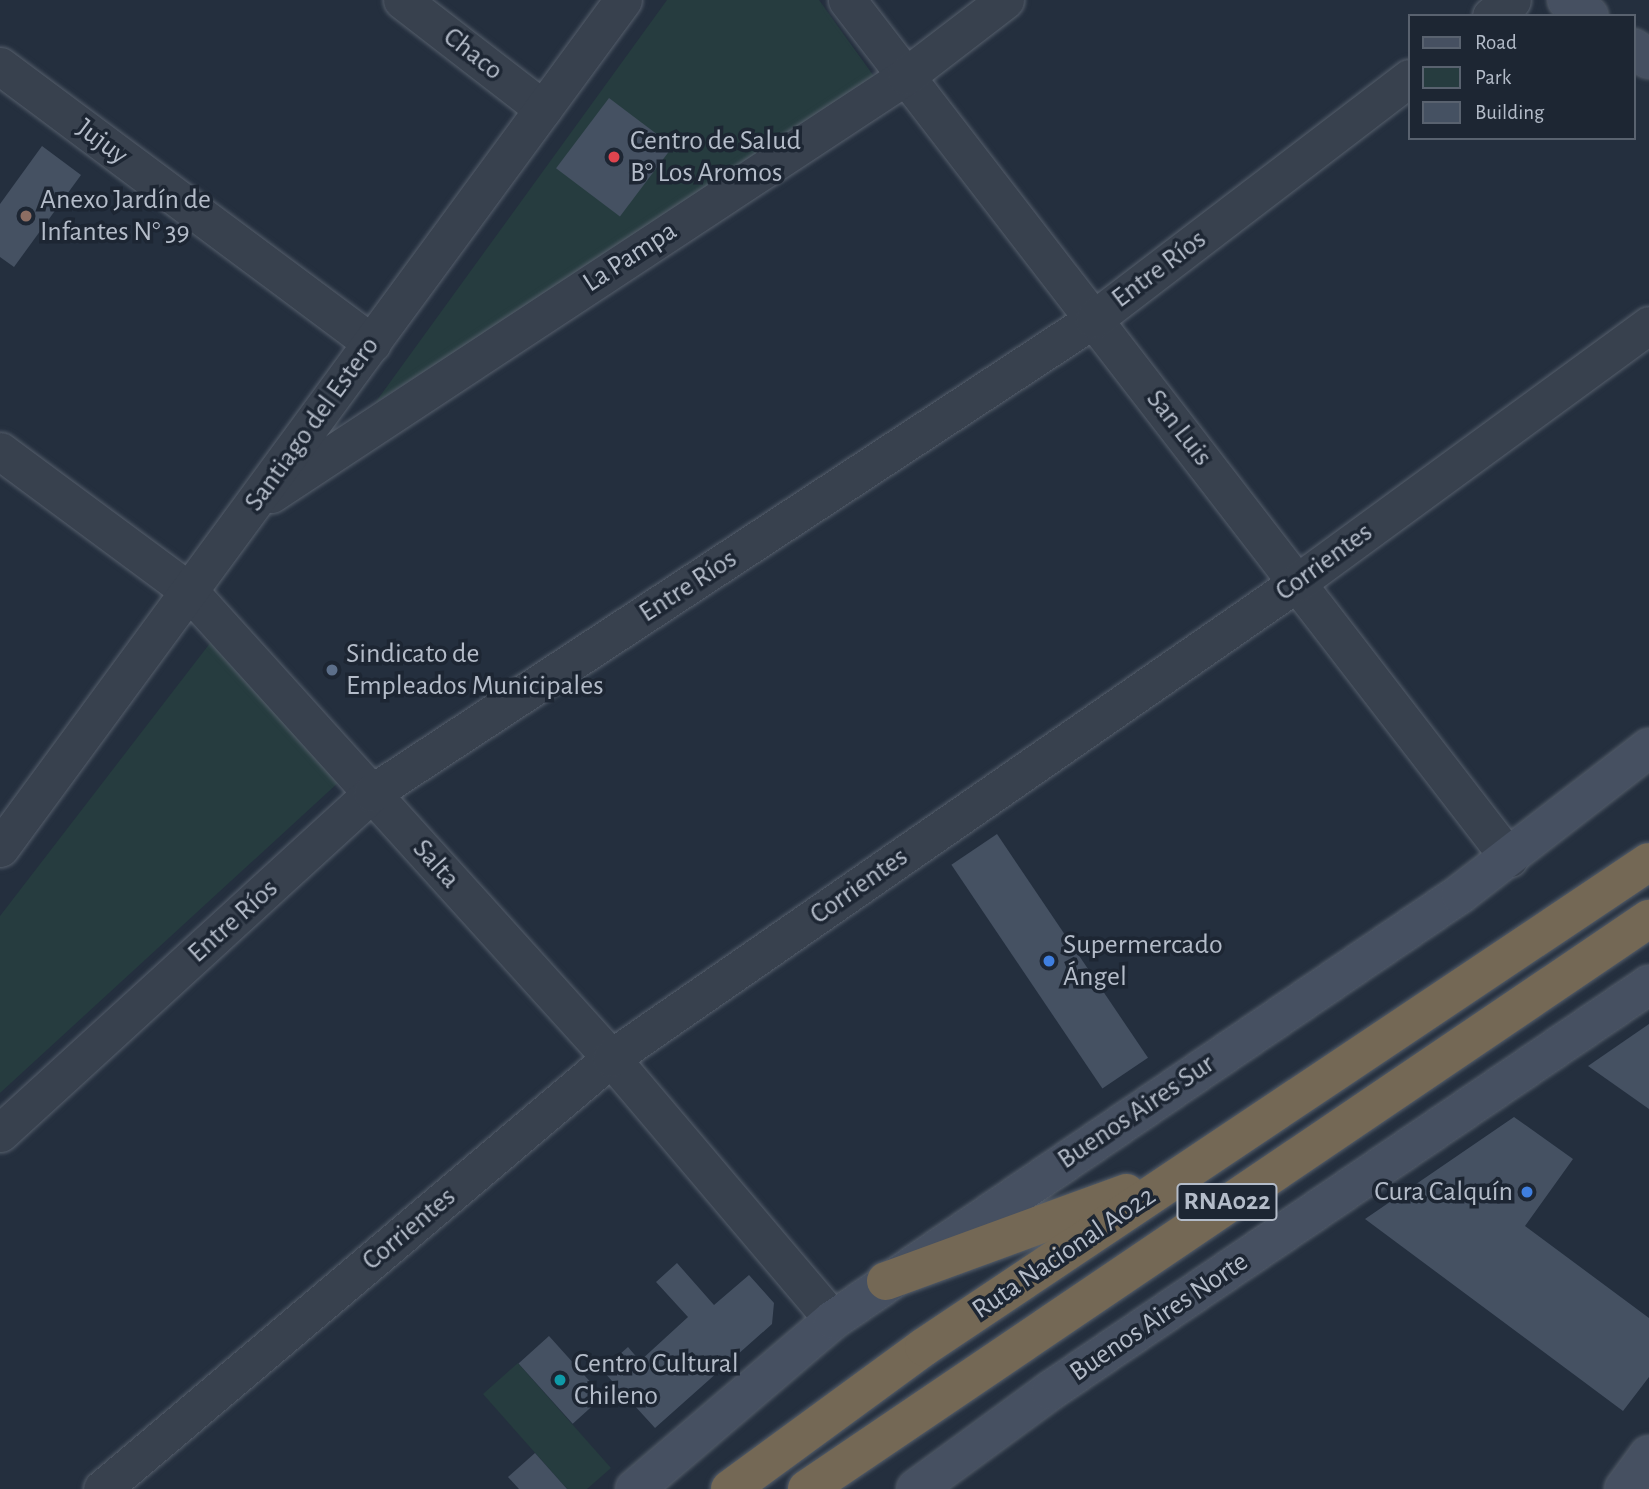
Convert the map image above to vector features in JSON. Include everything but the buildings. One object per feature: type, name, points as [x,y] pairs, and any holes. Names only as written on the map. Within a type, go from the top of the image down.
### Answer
[{"type":"highway","name":"Ruta Nacional A022","points":[[730,1489],[836,1408],[1649,862]]},
{"type":"highway","name":"Ruta Nacional A022","points":[[807,1489],[1649,919]]},
{"type":"highway","points":[[886,1281],[1184,1172]]},
{"type":"main road","points":[[1567,0],[1586,14]]},
{"type":"main road","name":"Buenos Aires Sur","points":[[635,1489],[833,1320],[886,1281],[1509,858],[1649,748]]},
{"type":"main road","name":"Buenos Aires Norte","points":[[916,1489],[1062,1383],[1649,985]]},
{"type":"main road","points":[[1624,1489],[1649,1455]]},
{"type":"street","name":"Chaco","points":[[402,0],[543,109]]},
{"type":"street","name":"Santiago del Estero","points":[[3,837],[190,591],[624,0]]},
{"type":"street","name":"San Luis","points":[[847,0],[1509,858]]},
{"type":"street","name":"La Pampa","points":[[251,507],[905,76],[1005,0]]},
{"type":"street","points":[[1494,14],[1512,0]]},
{"type":"street","name":"Jujuy","points":[[0,66],[372,343]]},
{"type":"street","name":"Entre Ríos","points":[[0,1133],[372,793],[1094,319],[1408,79]]},
{"type":"street","name":"Corrientes","points":[[102,1489],[611,1058],[1298,582],[1649,325]]},
{"type":"street","name":"Salta","points":[[0,451],[190,591],[611,1058],[833,1320]]},
{"type":"green space","points":[[667,0],[819,0],[878,82],[375,403]]},
{"type":"green space","points":[[214,638],[340,781],[0,1093],[0,916]]},
{"type":"green space","points":[[518,1363],[611,1468],[587,1489],[567,1489],[483,1394]]},
{"type":"place","name":"Centro de Salud B° Los Aromos","points":[[614,157]]},
{"type":"place","name":"Anexo Jardín de Infantes N° 39","points":[[26,216]]},
{"type":"place","name":"Sindicato de Empleados Municipales","points":[[332,670]]},
{"type":"place","name":"Supermercado Ángel","points":[[1049,961]]},
{"type":"place","name":"Cura Calquín","points":[[1527,1192]]},
{"type":"place","name":"Centro Cultural Chileno","points":[[560,1380]]}]
